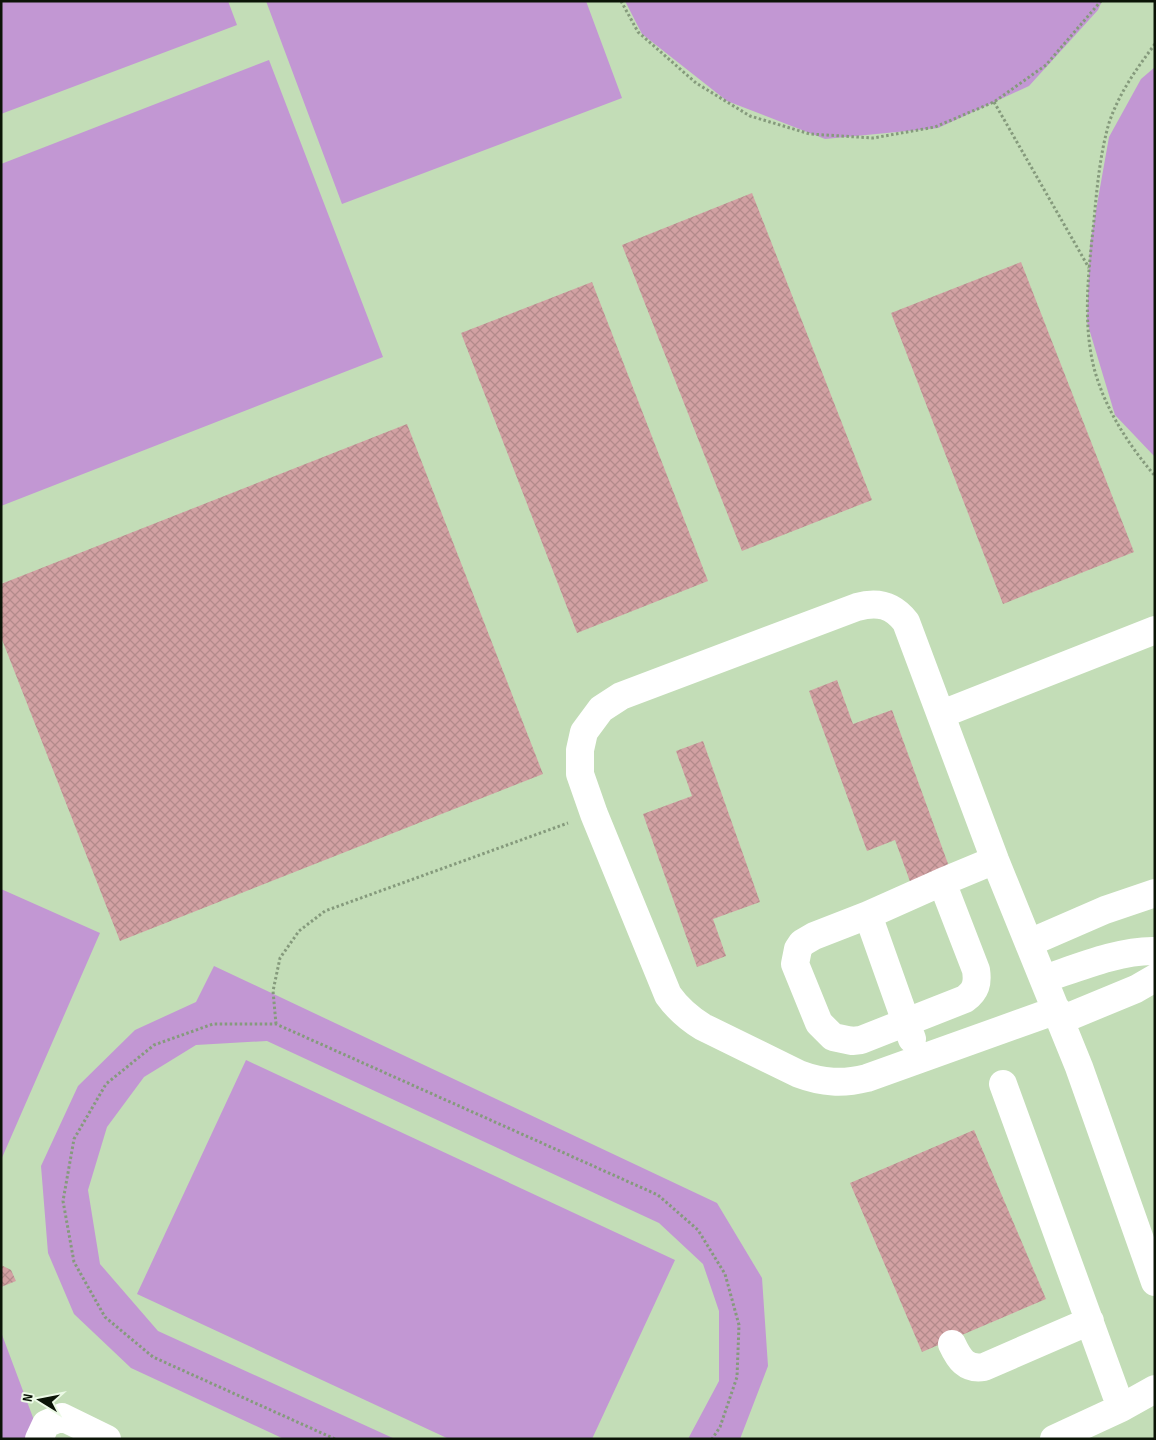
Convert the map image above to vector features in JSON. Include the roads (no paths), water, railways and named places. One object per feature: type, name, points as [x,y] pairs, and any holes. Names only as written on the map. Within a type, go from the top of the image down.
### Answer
[{"type":"street","points":[[1155,978],[1136,989],[1059,1015],[867,1078],[840,1083],[826,1082],[799,1074],[702,1027],[689,1019],[673,1002],[661,980],[594,814],[580,774],[580,750],[584,732],[601,709],[621,696],[868,604],[890,607],[899,613],[906,622],[995,860],[1059,1015],[1080,1067],[1155,1282]]},
{"type":"street","points":[[942,714],[1155,630]]},
{"type":"street","points":[[942,882],[976,970],[978,978],[972,994],[965,999],[861,1040],[852,1041],[833,1037],[819,1023],[795,964],[798,949],[808,939],[868,915],[942,882],[995,860]]},
{"type":"street","points":[[1029,943],[1105,910],[1155,893]]},
{"type":"street","points":[[868,915],[920,1060]]},
{"type":"street","points":[[1044,979],[1102,960],[1155,951]]},
{"type":"street","points":[[1003,1084],[1121,1408]]},
{"type":"street","points":[[952,1344],[963,1363],[977,1368],[984,1367],[1090,1321]]},
{"type":"street","points":[[1054,1439],[1121,1408],[1155,1389]]},
{"type":"street","points":[[39,1439],[46,1424],[62,1417],[107,1439]]}]
